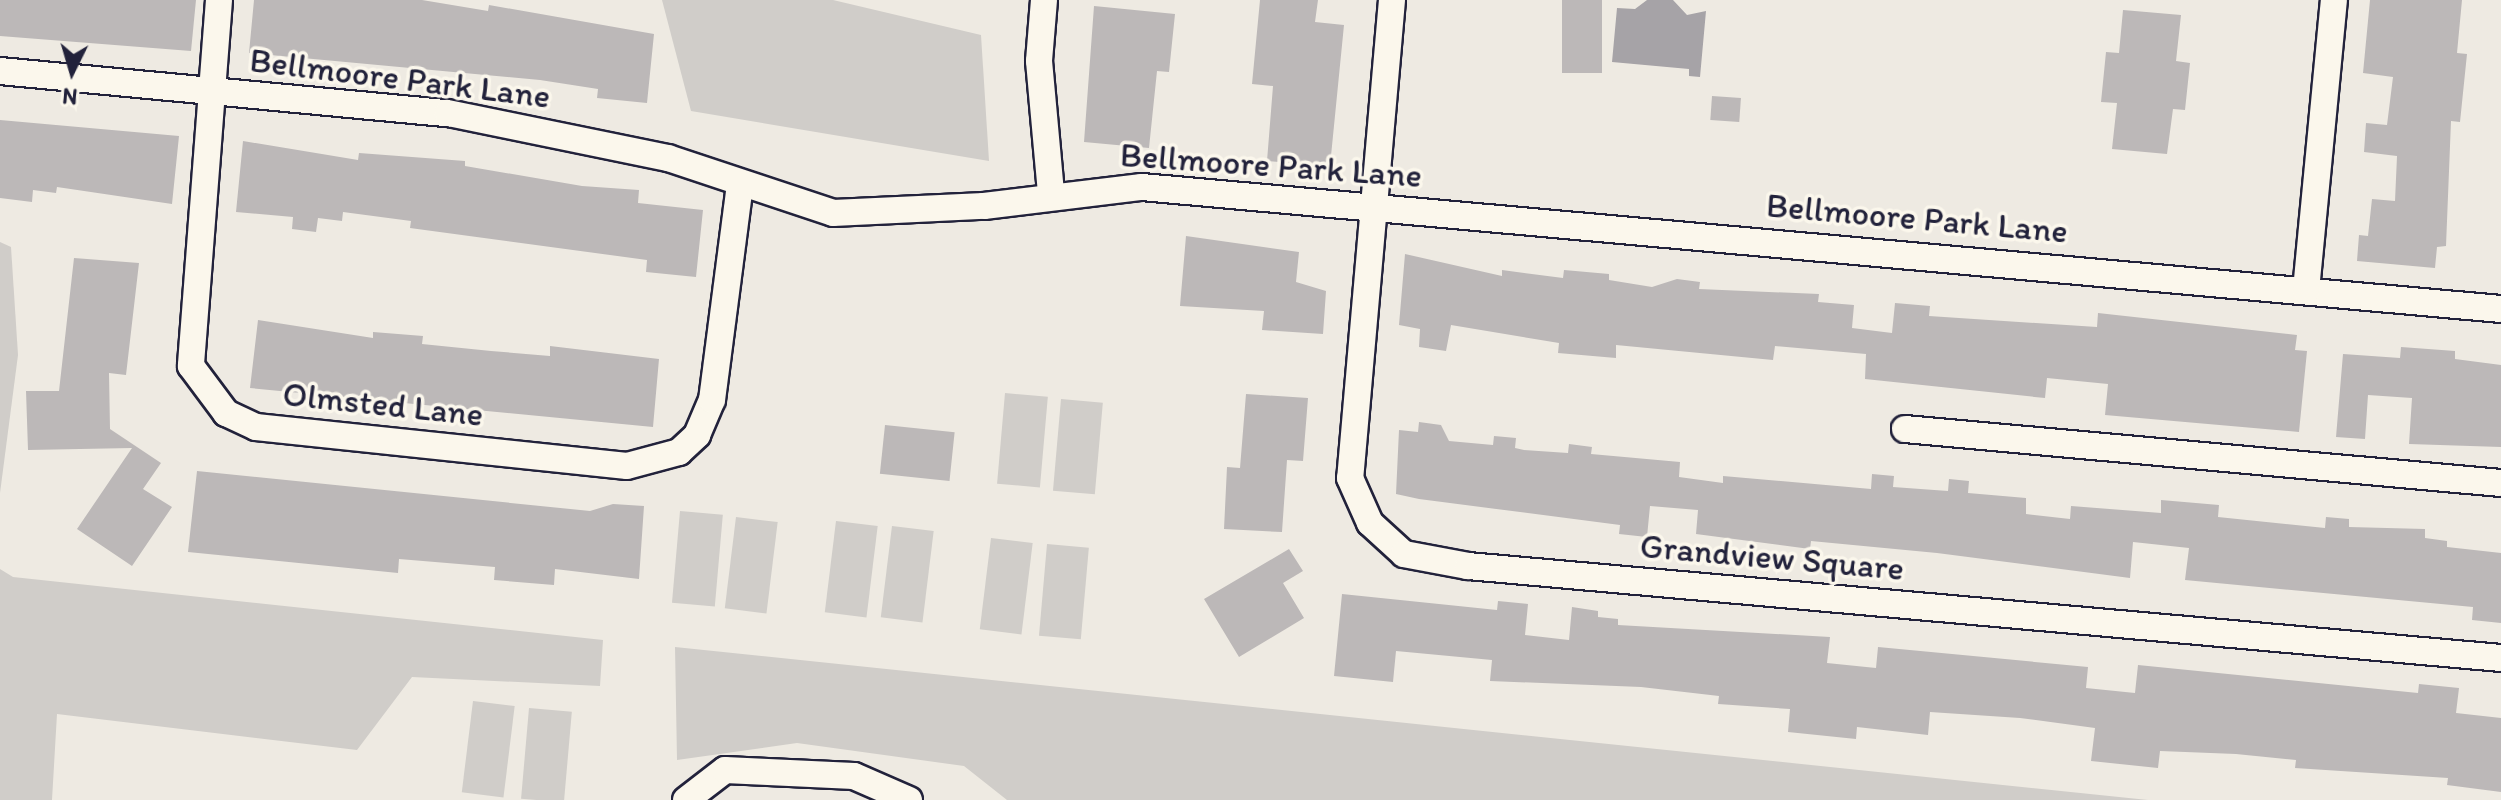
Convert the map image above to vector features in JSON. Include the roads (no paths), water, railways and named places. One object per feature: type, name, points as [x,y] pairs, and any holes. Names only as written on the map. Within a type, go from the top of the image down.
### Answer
[{"type":"street","name":"Olmsted Lane","points":[[219,0],[191,366],[226,413],[256,427],[627,466],[679,452],[697,435],[712,400],[740,185]]},
{"type":"street","points":[[1044,0],[1039,61],[1051,193]]},
{"type":"street","name":"Grandview Square","points":[[1392,0],[1350,478],[1370,523],[1404,554],[1468,566],[2501,658]]},
{"type":"street","points":[[2306,290],[2334,0]]},
{"type":"street","name":"Bellmoore Park Lane","points":[[0,71],[448,113],[668,158],[740,185],[833,213],[984,206],[1051,193],[1142,187],[2501,309]]},
{"type":"street","points":[[1905,429],[2501,483]]},
{"type":"street","points":[[686,800],[725,770],[854,776],[909,800]]}]
